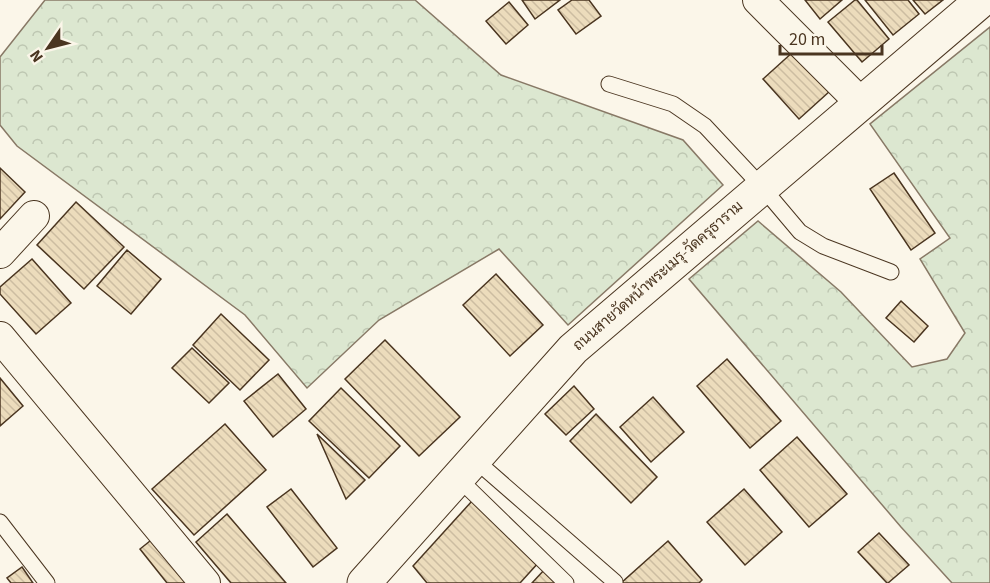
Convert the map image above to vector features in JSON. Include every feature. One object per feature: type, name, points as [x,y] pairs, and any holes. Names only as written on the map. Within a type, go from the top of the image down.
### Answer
[{"type":"street","points":[[758,0],[861,103]]},
{"type":"street","name":"ถนนสายวัดหน้าพระเมรุ-วัดครุธาราม","points":[[364,583],[573,349],[982,0]]},
{"type":"street","points":[[0,253],[34,216]]},
{"type":"street","points":[[0,337],[205,583]]},
{"type":"lane","points":[[609,84],[673,104],[705,126],[800,232],[823,246],[891,272]]},
{"type":"lane","points":[[466,469],[615,582]]},
{"type":"lane","points":[[466,469],[566,583]]},
{"type":"lane","points":[[0,522],[47,583]]},
{"type":"green space","points":[[45,0],[415,0],[501,75],[683,140],[723,185],[568,325],[499,249],[379,320],[307,388],[245,315],[17,146],[0,125],[0,57]]},
{"type":"green space","points":[[990,27],[990,583],[952,583],[901,527],[689,279],[758,221],[841,292],[912,367],[947,359],[965,333],[920,259],[950,238],[870,124]]},
{"type":"building","points":[[522,0],[560,0],[535,19]]},
{"type":"building","points":[[572,0],[589,0],[601,16],[576,34],[558,10]]},
{"type":"building","points":[[805,0],[842,0],[820,19]]},
{"type":"building","points":[[855,0],[889,39],[862,62],[828,22]]},
{"type":"building","points":[[865,0],[908,0],[919,14],[893,35]]},
{"type":"building","points":[[913,0],[943,0],[925,14]]},
{"type":"building","points":[[509,2],[528,25],[506,44],[486,21]]},
{"type":"building","points":[[794,51],[830,91],[799,119],[763,79]]},
{"type":"building","points":[[0,168],[25,192],[0,219]]},
{"type":"building","points":[[894,173],[935,233],[911,250],[870,189]]},
{"type":"building","points":[[76,202],[124,247],[84,289],[37,245]]},
{"type":"building","points":[[127,250],[161,279],[131,314],[97,286]]},
{"type":"building","points":[[32,259],[71,303],[36,334],[0,294],[0,287]]},
{"type":"building","points":[[496,274],[543,325],[510,356],[463,305]]},
{"type":"building","points":[[901,301],[928,326],[914,342],[886,318]]},
{"type":"building","points":[[221,314],[269,360],[240,390],[193,345]]},
{"type":"building","points":[[385,340],[460,417],[419,456],[345,379]]},
{"type":"building","points":[[192,348],[229,383],[209,403],[172,368]]},
{"type":"building","points":[[727,359],[781,421],[750,448],[697,386]]},
{"type":"building","points":[[278,374],[306,409],[273,437],[244,401]]},
{"type":"building","points":[[0,378],[23,406],[0,426]]},
{"type":"building","points":[[574,386],[594,409],[566,435],[545,414]]},
{"type":"building","points":[[341,388],[400,446],[369,478],[309,421]]},
{"type":"building","points":[[653,397],[684,432],[651,462],[620,427]]},
{"type":"building","points":[[596,414],[657,477],[631,503],[570,441]]},
{"type":"building","points":[[225,424],[266,470],[194,535],[152,489]]},
{"type":"building","points":[[317,434],[365,480],[346,499]]},
{"type":"building","points":[[797,437],[847,494],[809,527],[760,470]]},
{"type":"building","points":[[291,489],[337,548],[313,567],[267,507]]},
{"type":"building","points":[[744,489],[782,532],[745,565],[707,522]]},
{"type":"building","points":[[472,501],[539,562],[520,583],[427,583],[413,566]]},
{"type":"building","points":[[227,514],[286,583],[231,583],[196,542]]},
{"type":"building","points":[[879,533],[909,565],[888,583],[858,552]]},
{"type":"building","points":[[155,537],[191,583],[167,583],[140,549]]},
{"type":"building","points":[[668,541],[702,580],[699,583],[621,583]]},
{"type":"building","points":[[22,567],[33,583],[11,583],[7,578]]},
{"type":"building","points":[[545,569],[560,583],[532,583]]}]
